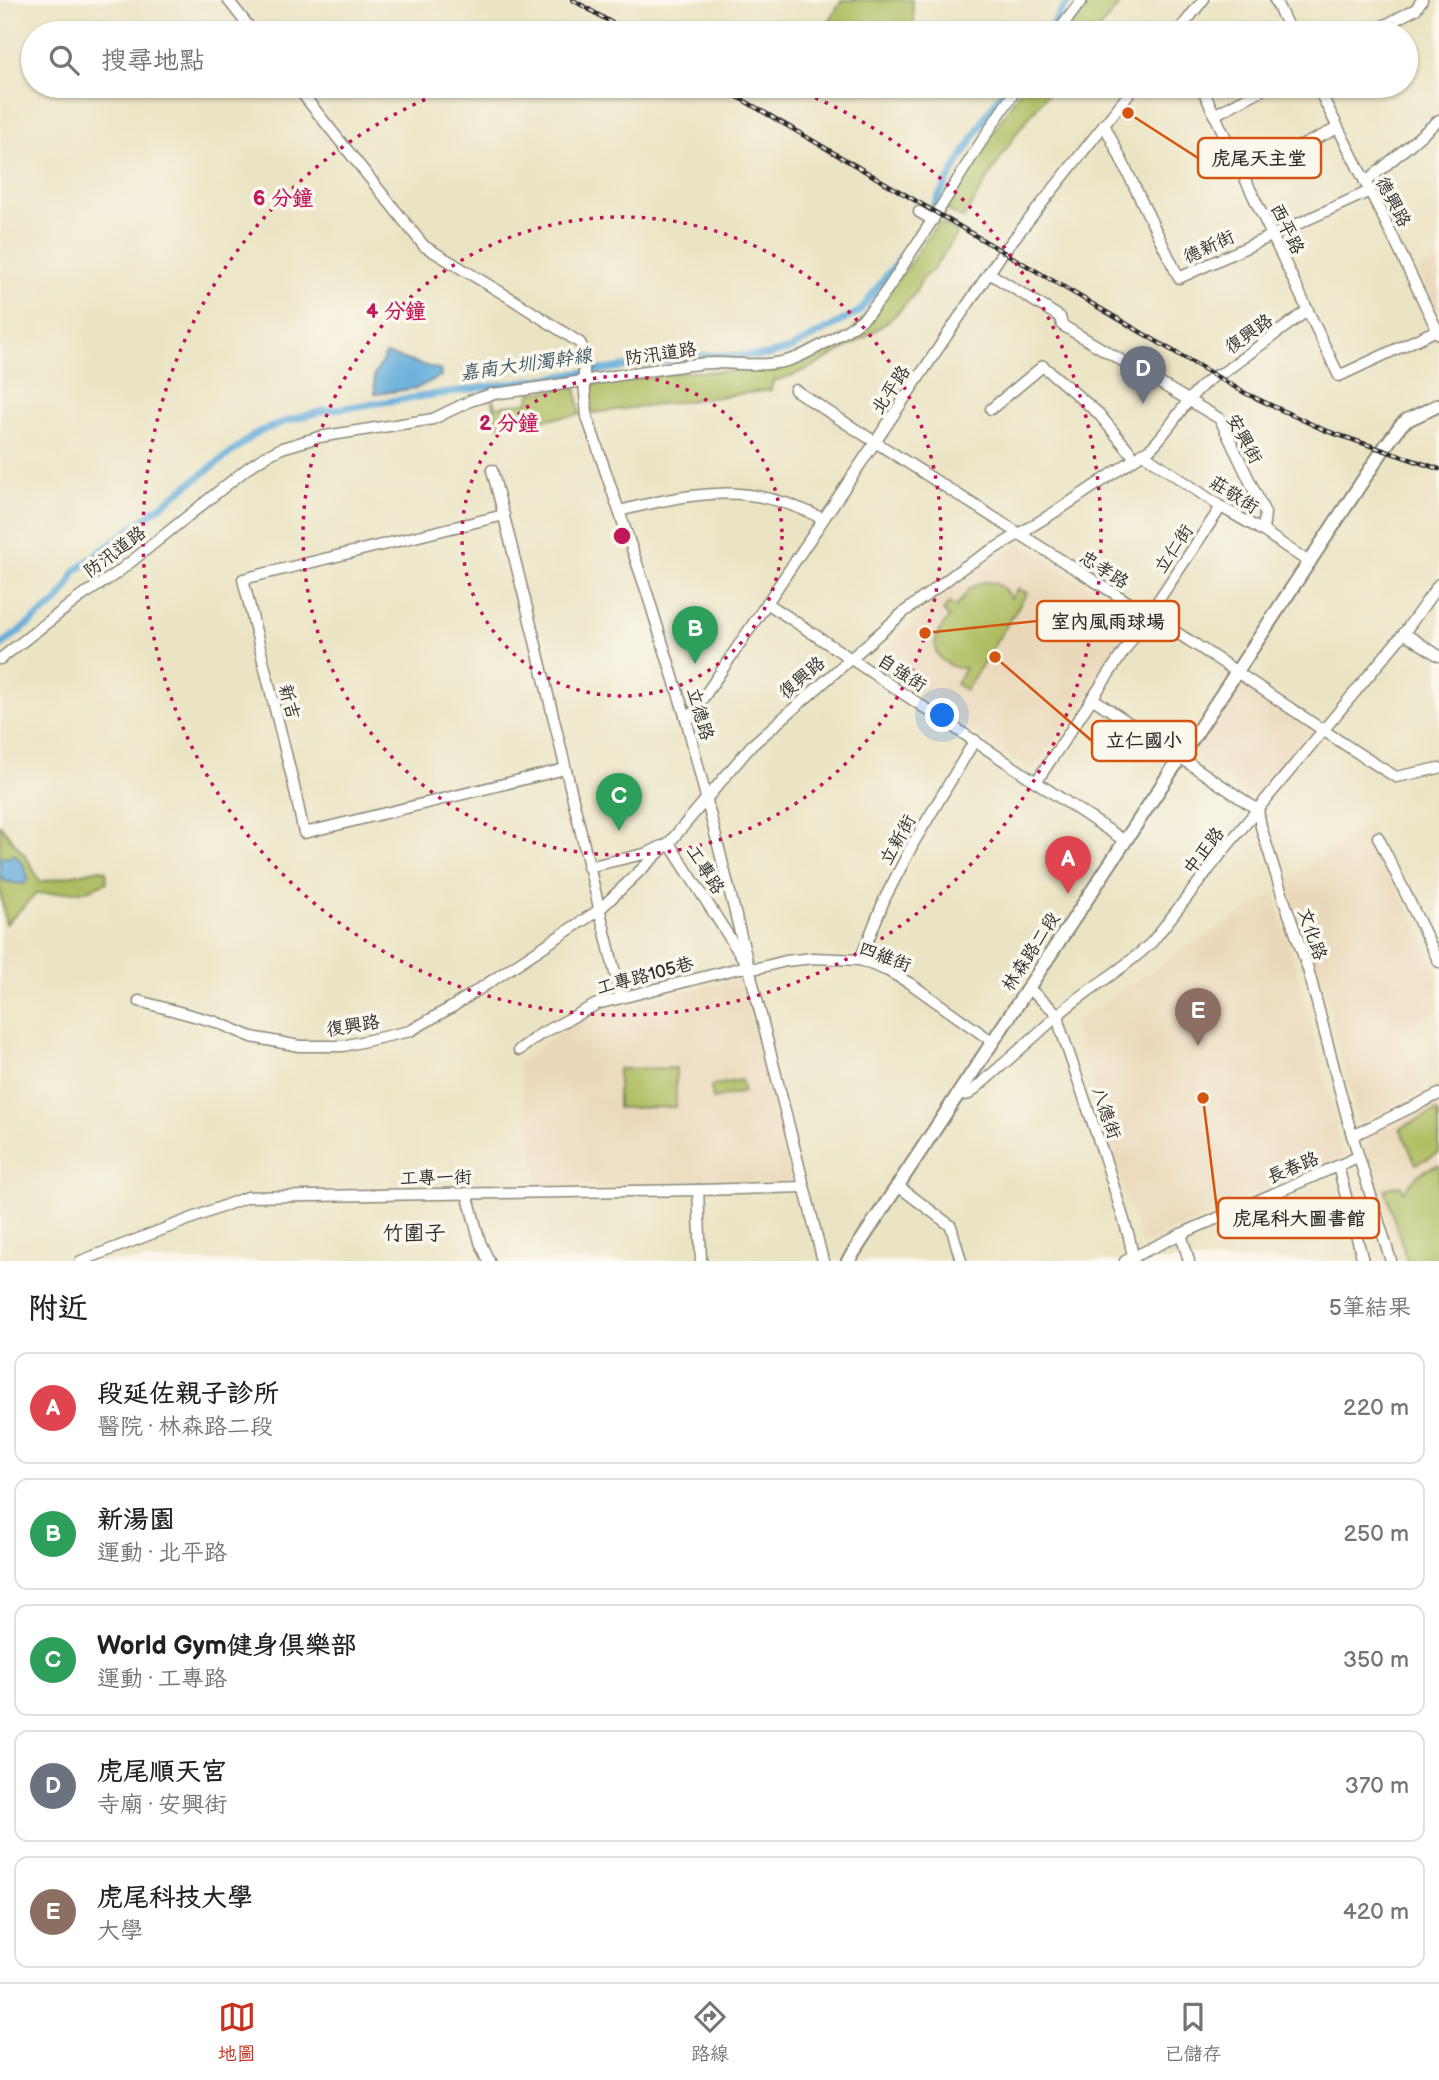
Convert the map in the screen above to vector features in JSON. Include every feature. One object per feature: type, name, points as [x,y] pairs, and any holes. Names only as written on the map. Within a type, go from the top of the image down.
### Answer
[{"type":"main road","name":"林森路二段","points":[[848,1261],[1401,425],[1439,405]]},
{"type":"street","points":[[228,0],[245,21]]},
{"type":"street","points":[[1066,21],[1082,0]]},
{"type":"street","points":[[1186,21],[1203,0]]},
{"type":"street","points":[[1275,0],[1285,21]]},
{"type":"street","points":[[1393,21],[1416,9],[1422,0]]},
{"type":"street","name":"立德路","points":[[306,98],[424,246],[575,340],[584,351],[587,417],[647,593],[687,722],[749,968]]},
{"type":"street","name":"防汛道路","points":[[0,659],[79,598],[117,573],[249,467],[282,448],[319,437],[433,419],[470,401],[492,394],[701,364],[756,365],[793,359],[817,347],[864,318],[887,290],[1009,98]]},
{"type":"street","name":"北平路","points":[[687,722],[989,273],[1125,98]]},
{"type":"street","name":"西平路","points":[[1206,98],[1308,310]]},
{"type":"street","points":[[1213,114],[1245,98]]},
{"type":"street","name":"德興路","points":[[1323,98],[1438,331]]},
{"type":"street","name":"德新街","points":[[1104,124],[1178,278],[1367,187],[1439,120]]},
{"type":"street","points":[[1243,174],[1338,128]]},
{"type":"street","points":[[919,212],[933,220]]},
{"type":"street","name":"安興街","points":[[989,273],[1060,317],[1062,325],[1220,419],[1265,513],[1263,531]]},
{"type":"street","points":[[1308,310],[1339,376],[1438,331]]},
{"type":"street","name":"復興路","points":[[139,1001],[216,1022],[252,1037],[280,1044],[313,1047],[343,1046],[410,1031],[452,1007],[600,911],[669,843],[751,746],[904,612],[964,567],[1139,456],[1163,437],[1201,385],[1211,376],[1224,372],[1308,310]]},
{"type":"street","name":"莊敬街","points":[[991,409],[1043,366],[1098,413],[1139,456],[1263,531],[1310,563]]},
{"type":"street","name":"忠孝路","points":[[795,390],[1396,777],[1439,768]]},
{"type":"street","points":[[492,470],[621,997]]},
{"type":"street","points":[[619,511],[699,494],[735,493],[787,502],[823,519]]},
{"type":"street","name":"立仁街","points":[[1036,782],[1221,507]]},
{"type":"street","name":"新吉","points":[[504,515],[243,579],[304,834],[565,769]]},
{"type":"street","name":"中正路","points":[[957,1096],[969,1094],[1059,1015],[1138,956],[1152,942],[1404,633],[1439,584]]},
{"type":"street","name":"自強街","points":[[766,603],[1125,841]]},
{"type":"street","points":[[1404,633],[1439,656]]},
{"type":"street","points":[[1092,698],[1258,810]]},
{"type":"street","name":"立新街","points":[[860,960],[885,898],[914,842],[975,740]]},
{"type":"street","name":"文化路","points":[[1258,810],[1282,894],[1308,970],[1352,1136],[1391,1261]]},
{"type":"street","points":[[1378,836],[1439,962]]},
{"type":"street","name":"工專路","points":[[589,867],[648,853],[669,843],[749,968],[823,1261]]},
{"type":"street","name":"四維街","points":[[749,968],[813,958],[860,960],[911,984],[993,1042]]},
{"type":"street","name":"工專路105巷","points":[[519,1050],[561,1022],[597,1004],[739,968],[749,968]]},
{"type":"street","points":[[1028,988],[1059,1015]]},
{"type":"street","name":"八德街","points":[[1059,1015],[1060,1027],[1108,1168],[1131,1259]]},
{"type":"street","points":[[1352,1136],[1439,1094]]},
{"type":"street","name":"長春路","points":[[1131,1259],[1181,1234],[1358,1157]]},
{"type":"street","points":[[1339,1166],[1363,1261]]},
{"type":"street","name":"工專一街","points":[[81,1261],[247,1196],[804,1186]]},
{"type":"street","points":[[898,1186],[951,1226],[961,1261]]},
{"type":"street","points":[[698,1190],[701,1261]]},
{"type":"street","points":[[467,1193],[480,1242],[489,1261]]},
{"type":"street","points":[[1181,1234],[1189,1261]]},
{"type":"shaded area","points":[[1439,261],[1439,314],[1419,270]]},
{"type":"shaded area","points":[[1021,544],[1139,618],[1082,705],[1032,770],[872,663],[937,599],[967,576]]},
{"type":"shaded area","points":[[1240,682],[1313,730],[1258,798],[1191,754]]},
{"type":"shaded area","points":[[1372,823],[1372,833],[1439,974],[1439,1010],[1394,1033],[1424,1091],[1358,1123],[1326,994],[1285,883]]},
{"type":"shaded area","points":[[1274,894],[1299,979],[1344,1157],[1141,1244],[1074,1023],[1181,951]]},
{"type":"shaded area","points":[[741,978],[791,1179],[786,1183],[539,1186],[518,1063],[559,1032],[599,1011]]},
{"type":"shaded area","points":[[1439,1103],[1439,1261],[1398,1261],[1365,1149],[1368,1137]]},
{"type":"green space","points":[[842,0],[912,0],[914,21],[829,21]]},
{"type":"green space","points":[[1086,0],[1123,0],[1106,21],[1071,21]]},
{"type":"green space","points":[[1015,98],[1044,98],[1015,135],[963,219],[944,208]]},
{"type":"green space","points":[[942,223],[958,233],[913,296],[894,316],[871,333],[821,362],[773,381],[771,390],[593,413],[589,401],[589,385],[684,372],[766,370],[797,362],[851,332],[905,270],[937,224]]},
{"type":"green space","points":[[576,387],[580,415],[496,425],[493,399],[496,407],[529,402],[530,393]]},
{"type":"green space","points":[[983,582],[1000,586],[1010,599],[1018,589],[1027,593],[966,690],[956,684],[965,668],[947,664],[942,660],[935,643],[939,631],[949,617],[943,611],[949,603],[956,607],[970,588]]},
{"type":"green space","points":[[888,655],[914,672],[905,685],[880,668]]},
{"type":"green space","points":[[0,825],[27,858],[40,882],[101,869],[106,871],[107,882],[85,891],[36,894],[6,924],[0,892]]},
{"type":"green space","points":[[676,1068],[676,1107],[618,1108],[618,1069]]},
{"type":"green space","points":[[741,1080],[744,1092],[713,1099],[711,1086]]},
{"type":"green space","points":[[1437,1111],[1439,1153],[1416,1164],[1400,1128]]},
{"type":"green space","points":[[1439,1165],[1439,1261],[1407,1261],[1385,1189],[1401,1185],[1404,1192],[1418,1175]]},
{"type":"water","points":[[386,354],[440,370],[441,376],[417,388],[375,394],[374,376]]},
{"type":"water","points":[[12,854],[24,868],[28,879],[25,883],[4,881],[0,877],[0,856],[8,858]]},
{"type":"waterway","name":"嘉南大圳濁幹線","points":[[1055,21],[1070,0]]},
{"type":"waterway","name":"嘉南大圳濁幹線","points":[[0,646],[57,602],[75,571],[258,432],[323,411],[704,355],[768,355],[790,349],[860,311],[914,239],[998,98]]},
{"type":"railway","points":[[573,0],[609,21]]},
{"type":"railway","points":[[740,98],[1245,393],[1324,430],[1439,469]]},
{"type":"place","name":"虎尾天主堂","points":[[1128,113]]},
{"type":"place","name":"虎尾順天宮","points":[[1143,404]]},
{"type":"place","name":"室內風雨球場","points":[[925,633]]},
{"type":"place","name":"立仁國小","points":[[995,657]]},
{"type":"place","name":"新湯園","points":[[695,664]]},
{"type":"place","name":"World Gym健身俱樂部","points":[[619,831]]},
{"type":"place","name":"段延佐親子診所","points":[[1068,894]]},
{"type":"place","name":"虎尾科技大學","points":[[1198,1046]]},
{"type":"place","name":"虎尾科大圖書館","points":[[1203,1098]]},
{"type":"district","name":"竹圍子","points":[[414,1233]]}]
